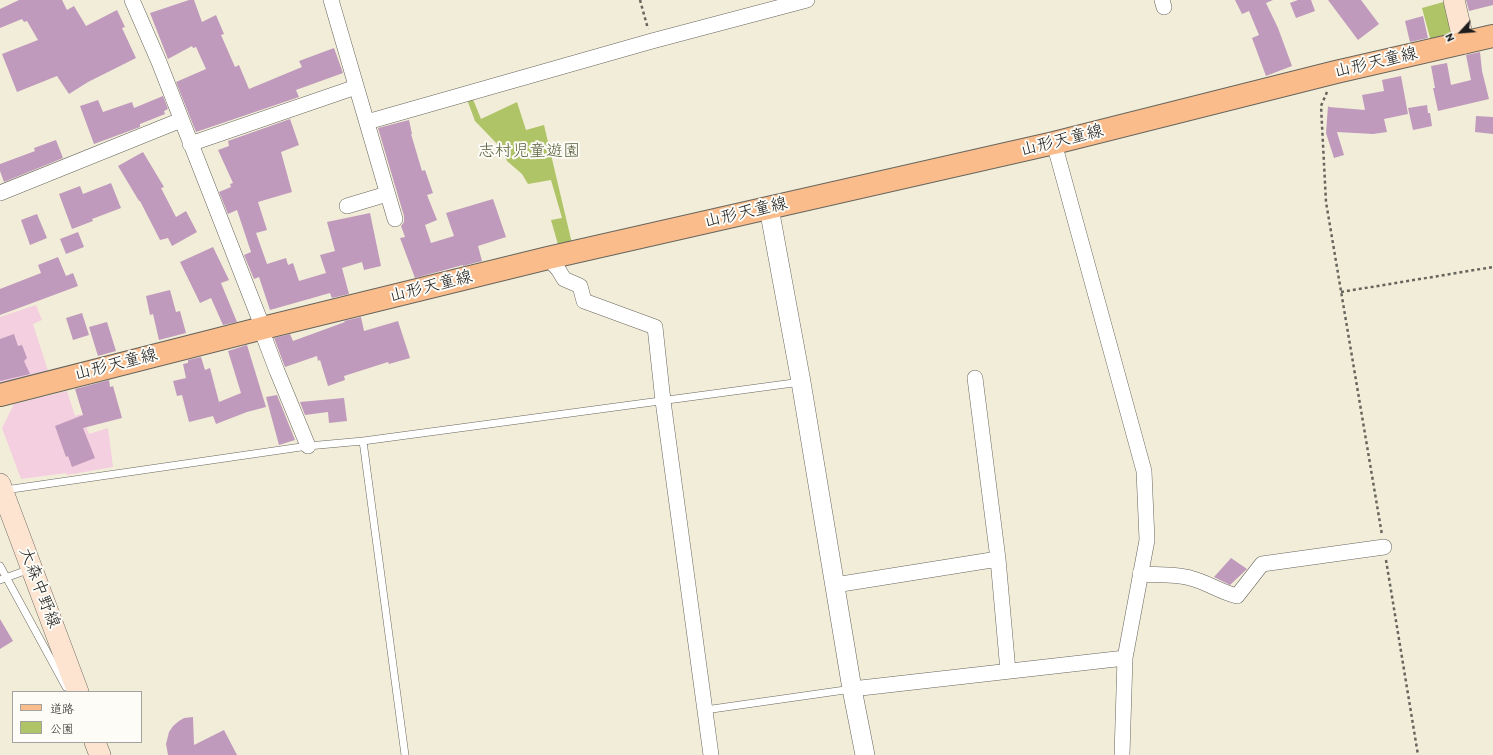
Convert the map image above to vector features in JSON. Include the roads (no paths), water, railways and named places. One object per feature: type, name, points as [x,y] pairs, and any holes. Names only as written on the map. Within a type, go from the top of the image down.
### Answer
[{"type":"main road","points":[[1454,0],[1464,43]]},
{"type":"main road","name":"山形天童線","points":[[0,395],[548,258],[1054,143],[1336,72],[1493,36]]},
{"type":"main road","name":"大森中野線","points":[[1,487],[78,691]]},
{"type":"main road","points":[[96,743],[100,755]]},
{"type":"street","points":[[132,0],[159,62],[277,371],[308,446]]},
{"type":"street","points":[[331,0],[395,219]]},
{"type":"street","points":[[367,122],[652,41],[807,0]]},
{"type":"street","points":[[190,144],[356,87]]},
{"type":"street","points":[[0,193],[181,120]]},
{"type":"street","points":[[1054,143],[1144,471],[1147,540],[1125,658],[1122,755]]},
{"type":"street","points":[[347,206],[387,194]]},
{"type":"street","points":[[768,208],[801,382],[852,689],[865,755]]},
{"type":"street","points":[[548,258],[564,279],[580,286],[584,301],[655,327],[663,401],[711,755]]},
{"type":"street","points":[[975,378],[998,559],[1008,671]]},
{"type":"street","points":[[1140,574],[1189,577],[1214,587],[1224,593],[1237,596],[1262,564],[1384,546]]},
{"type":"street","points":[[835,585],[998,559]]},
{"type":"street","points":[[852,689],[1125,658]]},
{"type":"lane","points":[[1,487],[308,446],[363,441],[801,382]]},
{"type":"lane","points":[[363,441],[405,755]]},
{"type":"lane","points":[[0,566],[3,579],[68,691]]},
{"type":"lane","points":[[3,579],[31,568]]},
{"type":"lane","points":[[706,710],[852,689]]},
{"type":"park label","name":"志村児童遊園","points":[[529,152]]}]
